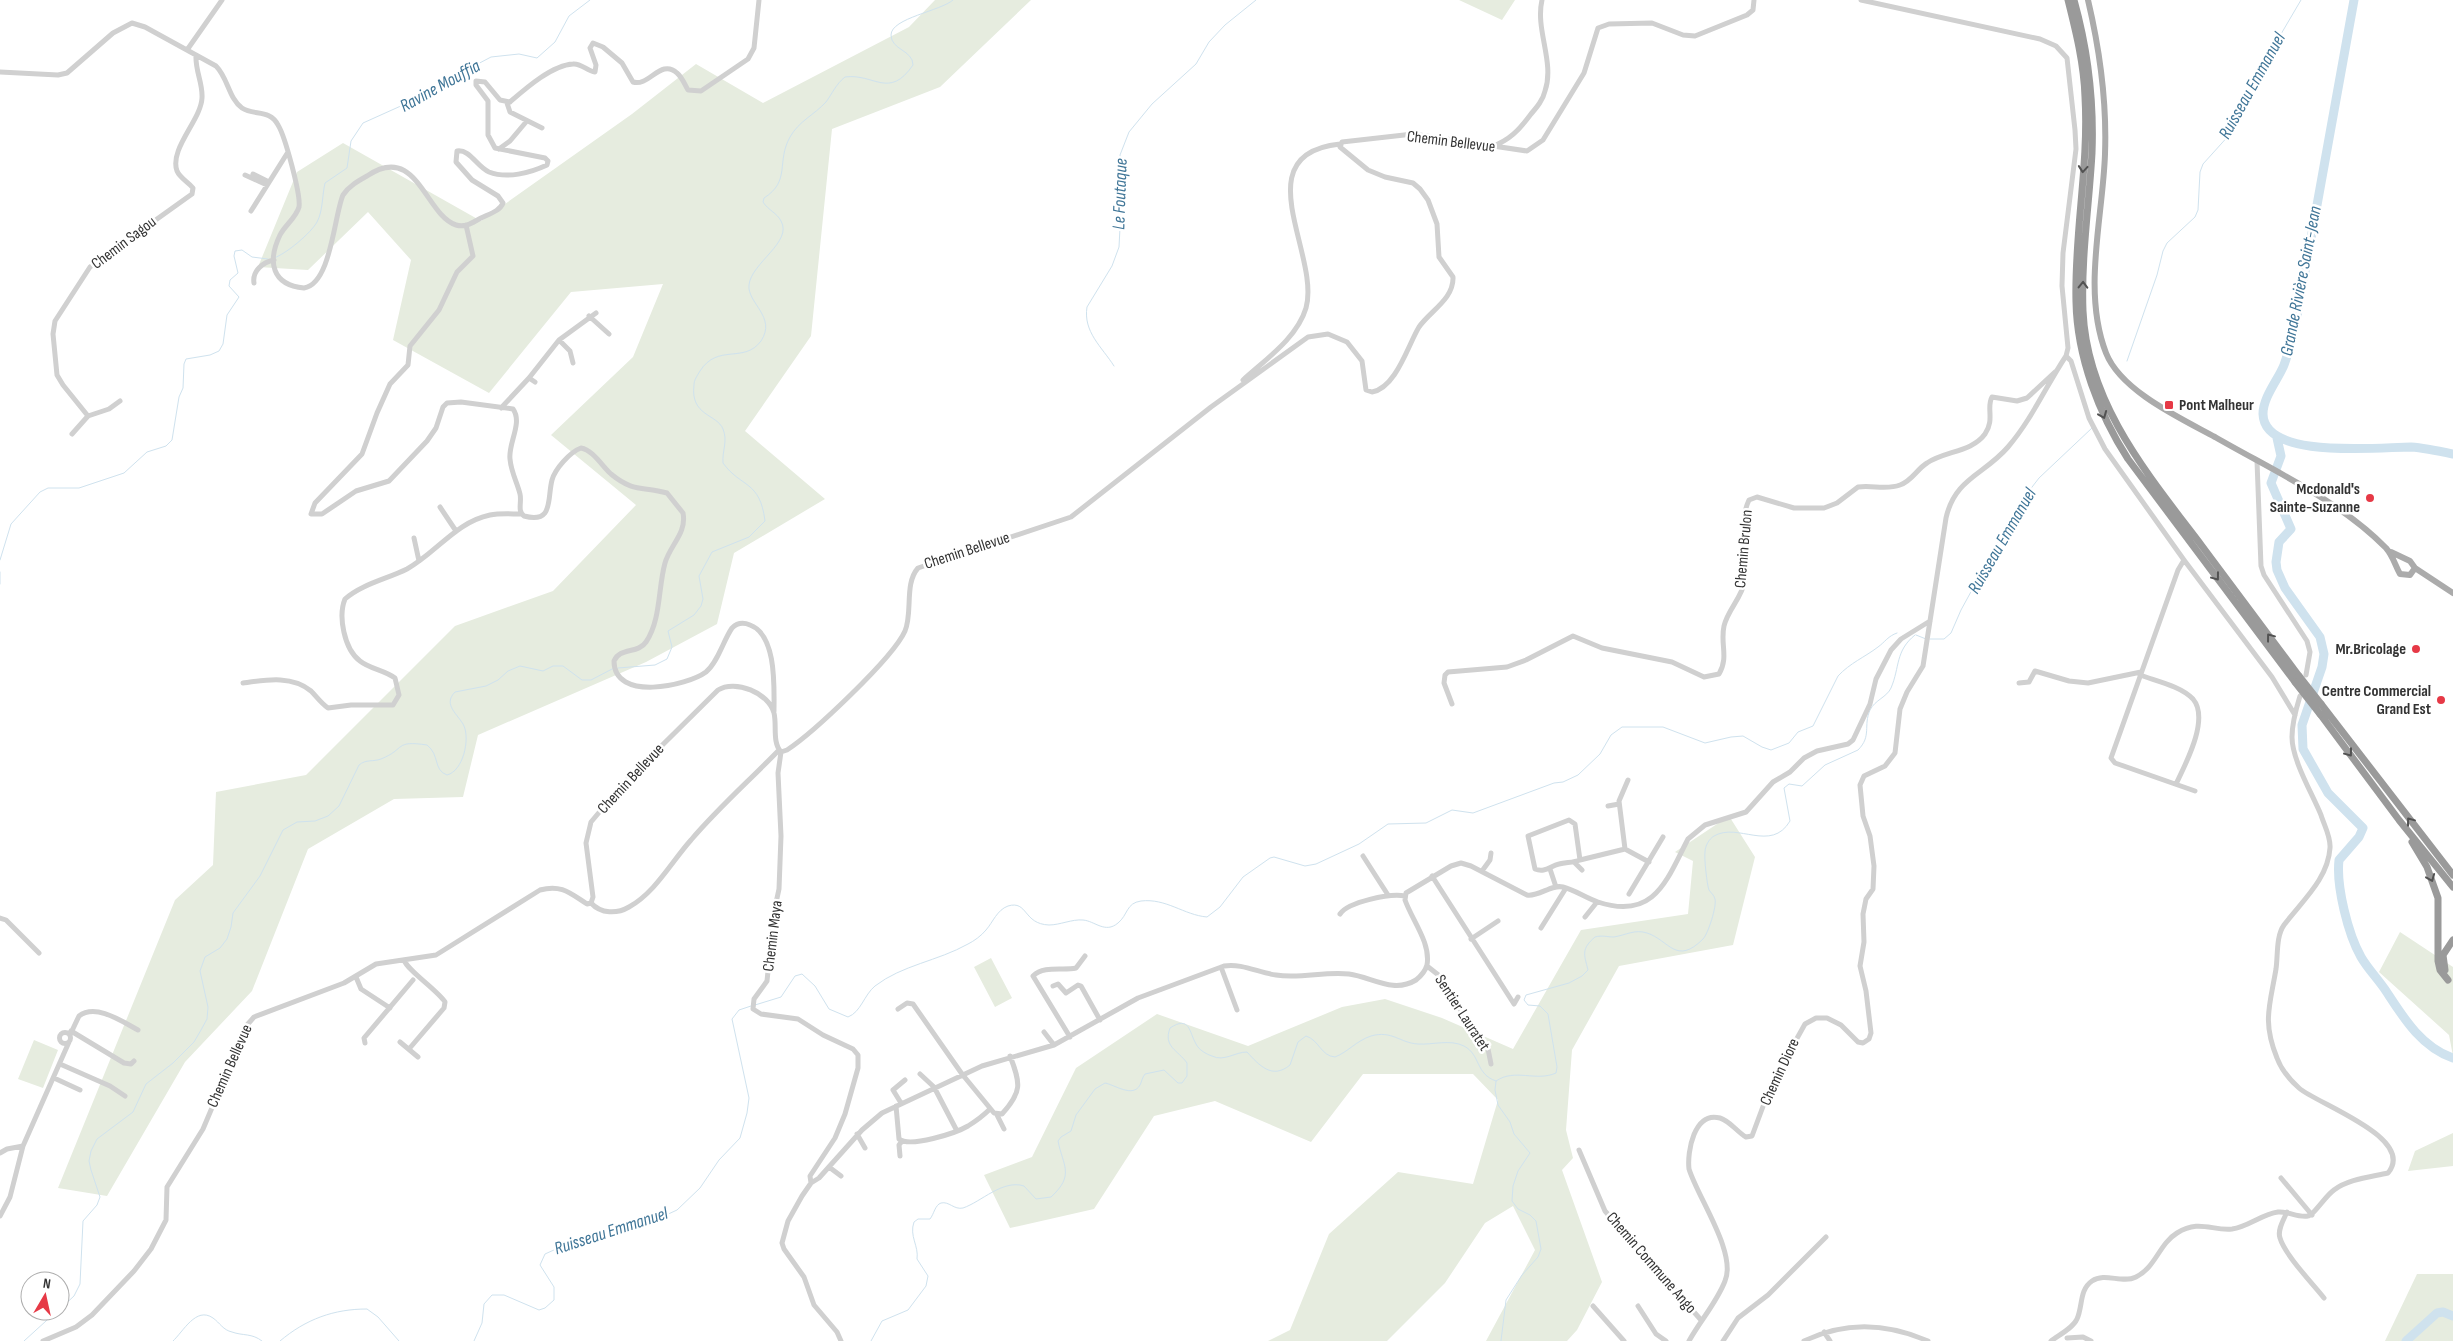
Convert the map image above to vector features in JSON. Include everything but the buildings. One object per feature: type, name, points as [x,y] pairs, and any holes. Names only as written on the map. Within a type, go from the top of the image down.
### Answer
[{"type":"highway","points":[[2068,0],[2078,43],[2085,97],[2086,138],[2076,252],[2076,304],[2082,348],[2105,420],[2128,459],[2453,874]]},
{"type":"highway","points":[[2074,0],[2089,68],[2092,99],[2092,154],[2084,251],[2083,311],[2097,379],[2118,427],[2142,467],[2300,678],[2320,714],[2399,820],[2453,887]]},
{"type":"highway","points":[[2399,820],[2434,883],[2438,898],[2438,961],[2440,970],[2451,981]]},
{"type":"highway","points":[[2451,981],[2443,955],[2453,940]]},
{"type":"main road","points":[[2088,0],[2101,60],[2106,117],[2104,185],[2096,273],[2097,313],[2102,342],[2116,369],[2140,392],[2265,465],[2337,510],[2386,548],[2404,560],[2410,561],[2415,568],[2453,593]]},
{"type":"main road","points":[[2386,548],[2403,576],[2410,575],[2432,580]]},
{"type":"main road","points":[[2398,568],[2404,560]]},
{"type":"main road","points":[[2410,575],[2415,568]]},
{"type":"street","points":[[187,50],[222,0]]},
{"type":"street","points":[[507,103],[531,83],[563,66],[576,64],[595,72],[596,65],[590,50],[592,43],[603,47],[622,63],[633,82],[641,83],[661,70],[668,68],[678,73],[688,90],[701,91],[743,63],[752,54],[759,0]]},
{"type":"street","points":[[1490,147],[1514,136],[1537,106],[1545,92],[1547,76],[1540,21],[1542,0]]},
{"type":"street","name":"Chemin Bellevue","points":[[780,751],[792,747],[806,735],[892,651],[907,624],[912,580],[918,568],[1071,517],[1224,397],[1300,342],[1322,334],[1340,338],[1352,348],[1364,366],[1366,388],[1370,392],[1376,392],[1399,368],[1419,327],[1451,292],[1453,277],[1439,257],[1436,224],[1425,194],[1413,183],[1385,177],[1368,170],[1343,151],[1340,144],[1350,140],[1380,139],[1413,134],[1524,152],[1538,144],[1584,73],[1594,35],[1602,26],[1652,23],[1683,35],[1695,36],[1747,15],[1753,10],[1754,0]]},
{"type":"street","points":[[1861,0],[2040,39],[2056,46],[2067,58],[2076,149],[2063,253],[2062,286],[2069,341],[2066,356],[2056,372]]},
{"type":"street","points":[[0,72],[58,75],[67,73],[112,33],[132,23],[145,27],[219,69],[239,106],[247,110],[264,113],[275,120],[288,152],[299,205],[295,215],[281,234],[274,260],[276,273],[282,282],[299,288],[311,286],[327,262],[342,195],[349,187],[380,169],[397,169],[414,177],[448,220],[459,226],[466,226],[501,207],[503,203],[498,196],[472,180],[456,162],[457,151],[467,153],[488,172],[501,175],[514,175],[544,167],[548,163],[545,158],[499,149],[490,140],[488,101],[476,85],[476,81],[485,82],[500,100],[507,103],[510,112],[526,122],[542,128]]},
{"type":"street","name":"Chemin Sagou","points":[[88,416],[63,386],[57,375],[53,334],[55,321],[90,268],[192,194],[193,188],[178,173],[176,160],[201,106],[202,97],[196,71],[196,55]]},
{"type":"street","points":[[499,149],[510,141],[526,122]]},
{"type":"street","points":[[1224,397],[1284,342],[1302,320],[1306,306],[1307,288],[1290,198],[1290,180],[1296,166],[1304,159],[1330,145],[1340,144]]},
{"type":"street","points":[[251,212],[288,152]]},
{"type":"street","points":[[253,174],[268,183]]},
{"type":"street","points":[[245,175],[268,183]]},
{"type":"street","points":[[466,226],[473,256],[457,272],[439,310],[410,346],[408,365],[390,384],[362,454],[320,497],[312,507],[312,514],[322,514],[356,492],[389,481],[427,441],[436,428],[446,404],[456,402],[513,409],[517,417],[510,455],[512,471],[520,493],[521,514]]},
{"type":"street","points":[[254,283],[254,276],[259,268],[266,262],[274,260]]},
{"type":"street","points":[[501,408],[529,378],[558,340],[589,316],[596,313]]},
{"type":"street","points":[[589,316],[609,334]]},
{"type":"street","points":[[558,340],[570,351],[573,363]]},
{"type":"street","points":[[2066,356],[2071,361],[2089,418],[2104,449],[2272,677],[2295,715]]},
{"type":"street","name":"Chemin Diore","points":[[1689,1341],[1722,1288],[1728,1270],[1724,1250],[1689,1169],[1689,1151],[1695,1132],[1707,1120],[1719,1118],[1746,1137],[1752,1136],[1772,1085],[1800,1030],[1812,1020],[1822,1018],[1837,1022],[1858,1042],[1866,1042],[1870,1037],[1866,991],[1860,966],[1864,942],[1863,914],[1866,899],[1873,889],[1874,866],[1870,836],[1863,816],[1860,785],[1864,776],[1885,766],[1895,753],[1900,709],[1907,692],[1924,666],[1946,518],[1951,501],[1965,482],[2008,446],[2041,401],[2056,372]]},
{"type":"street","name":"Chemin Brulon","points":[[1452,704],[1444,683],[1445,675],[1448,672],[1508,667],[1573,636],[1602,648],[1672,662],[1693,674],[1704,677],[1719,674],[1725,665],[1726,655],[1722,638],[1724,624],[1744,585],[1746,570],[1743,533],[1749,500],[1757,497],[1794,508],[1824,508],[1837,503],[1858,487],[1881,488],[1901,485],[1927,463],[1964,449],[1984,436],[1991,422],[1990,403],[1992,397],[2017,401],[2027,398],[2056,372]]},
{"type":"street","points":[[529,378],[535,382]]},
{"type":"street","points":[[72,434],[88,416],[109,409],[120,401]]},
{"type":"street","points":[[243,683],[275,679],[292,682],[310,690],[328,708],[351,705],[394,705],[400,695],[398,683],[390,675],[367,665],[356,657],[345,635],[342,621],[343,605],[350,595],[419,561],[456,531],[480,518],[492,514],[521,514],[534,517],[546,512],[550,505],[553,477],[571,454],[581,448],[587,450],[612,475],[626,484],[638,489],[664,492],[669,495],[683,513],[684,525],[665,562],[660,597],[650,635],[641,647],[618,655],[614,661],[614,668],[623,681],[638,688],[690,679],[708,670],[735,625],[752,625],[765,637],[769,650],[774,712],[780,751],[692,838],[650,890],[637,902],[615,912],[600,909],[590,904]]},
{"type":"street","points":[[2257,461],[2261,566],[2264,576],[2307,642],[2310,652],[2300,678]]},
{"type":"street","points":[[440,507],[456,531]]},
{"type":"street","points":[[414,538],[419,561]]},
{"type":"street","points":[[2184,560],[2178,570],[2111,761],[2195,791]]},
{"type":"street","points":[[1405,896],[1409,890],[1432,876],[1461,863],[1482,871],[1527,895],[1533,896],[1556,887],[1566,888],[1597,902],[1623,906],[1650,900],[1663,886],[1688,839],[1694,833],[1712,822],[1746,812],[1772,782],[1790,772],[1804,758],[1817,751],[1848,744],[1855,735],[1870,704],[1876,679],[1891,650],[1901,639],[1930,621]]},
{"type":"street","points":[[2019,683],[2030,682],[2036,671],[2069,681],[2088,683],[2141,673],[2190,696],[2197,707],[2197,728],[2191,753],[2176,784]]},
{"type":"street","name":"Chemin Bellevue","points":[[43,1341],[76,1327],[92,1315],[134,1271],[151,1249],[166,1220],[167,1187],[202,1129],[250,1020],[259,1014],[356,978],[366,968],[376,964],[436,954],[540,890],[564,889],[586,904],[590,904],[593,897],[586,833],[591,822],[624,784],[722,688],[733,686],[748,689],[767,702],[774,712]]},
{"type":"street","points":[[2091,1341],[2083,1337],[2066,1339],[2078,1317],[2084,1291],[2091,1282],[2099,1278],[2125,1279],[2138,1276],[2155,1261],[2169,1239],[2181,1230],[2204,1225],[2232,1229],[2272,1213],[2287,1212],[2306,1216],[2312,1215],[2321,1200],[2333,1190],[2357,1180],[2388,1173],[2393,1161],[2389,1146],[2378,1134],[2299,1088],[2284,1072],[2277,1058],[2268,1027],[2267,1010],[2280,931],[2308,898],[2324,870],[2330,846],[2312,790],[2294,750],[2292,737],[2300,696]]},
{"type":"street","name":"Chemin Maya","points":[[780,751],[778,784],[781,807],[780,882],[774,912],[767,982],[753,1006],[761,1014],[798,1019],[818,1033],[853,1049],[858,1055],[858,1068],[845,1114],[835,1138],[810,1176],[811,1183]]},
{"type":"street","points":[[1625,849],[1619,804],[1628,780]]},
{"type":"street","points":[[1608,806],[1619,804]]},
{"type":"street","points":[[1537,871],[1533,867],[1528,836],[1566,821],[1575,824],[1580,860]]},
{"type":"street","points":[[1629,894],[1663,837]]},
{"type":"street","points":[[1531,874],[1550,869],[1558,864],[1574,862],[1625,849],[1649,862]]},
{"type":"street","points":[[1482,871],[1490,860],[1491,853]]},
{"type":"street","points":[[1363,856],[1388,895]]},
{"type":"street","points":[[1574,862],[1582,870]]},
{"type":"street","points":[[1550,869],[1556,887]]},
{"type":"street","points":[[1432,876],[1514,1004],[1518,997]]},
{"type":"street","points":[[1541,928],[1566,888]]},
{"type":"street","points":[[1340,914],[1342,911],[1364,903],[1371,898],[1388,895],[1405,896]]},
{"type":"street","points":[[841,1341],[837,1332],[814,1305],[804,1277],[784,1249],[782,1242],[788,1221],[811,1183],[819,1178],[857,1134],[873,1119],[962,1074],[1010,1056],[1054,1045],[1138,998],[1221,967],[1233,965],[1284,976],[1348,974],[1384,985],[1398,986],[1421,977],[1427,966],[1424,944],[1405,896]]},
{"type":"street","points":[[1585,917],[1597,902]]},
{"type":"street","points":[[0,918],[6,920],[39,954]]},
{"type":"street","points":[[1471,939],[1498,921]]},
{"type":"street","points":[[1070,1037],[1033,976],[1036,973],[1058,968],[1076,968],[1084,956]]},
{"type":"street","points":[[404,960],[405,965],[422,978],[445,1002],[444,1008],[409,1049]]},
{"type":"street","name":"Sentier Lauratet","points":[[1427,966],[1441,977],[1471,1028],[1488,1049],[1491,1064]]},
{"type":"street","points":[[1221,967],[1237,1010]]},
{"type":"street","points":[[356,978],[361,989],[390,1008]]},
{"type":"street","points":[[365,1043],[364,1038],[412,980]]},
{"type":"street","points":[[1053,986],[1057,984],[1066,993],[1078,985],[1081,986],[1100,1020]]},
{"type":"street","points":[[898,1009],[907,1003],[913,1004],[962,1074],[997,1115],[1004,1129]]},
{"type":"street","points":[[0,1216],[10,1197],[24,1146],[69,1042],[70,1033],[82,1014],[95,1012],[112,1017],[138,1030]]},
{"type":"street","points":[[61,1061],[63,1048],[60,1041],[61,1034],[64,1032],[70,1033],[124,1063],[131,1064],[134,1061]]},
{"type":"street","points":[[1044,1032],[1054,1045]]},
{"type":"street","points":[[60,1041],[66,1044],[69,1042]]},
{"type":"street","points":[[400,1042],[418,1057]]},
{"type":"street","points":[[997,1115],[1002,1114],[1015,1100],[1018,1093],[1017,1077],[1010,1056]]},
{"type":"street","points":[[61,1061],[110,1086],[125,1096]]},
{"type":"street","points":[[920,1074],[934,1087],[957,1131]]},
{"type":"street","points":[[54,1078],[80,1090]]},
{"type":"street","points":[[901,1104],[893,1090],[905,1080]]},
{"type":"street","points":[[896,1106],[899,1135],[902,1141],[908,1143],[957,1131],[978,1120],[990,1109]]},
{"type":"street","points":[[857,1134],[864,1148]]},
{"type":"street","points":[[900,1156],[899,1145],[902,1141]]},
{"type":"street","points":[[0,1153],[7,1149],[24,1146]]},
{"type":"street","name":"Chemin Commune Ango","points":[[1579,1150],[1605,1211],[1701,1320]]},
{"type":"street","points":[[829,1167],[841,1176]]},
{"type":"street","points":[[2281,1178],[2312,1215]]},
{"type":"street","points":[[2287,1212],[2281,1226],[2280,1238],[2305,1277],[2324,1298]]},
{"type":"street","points":[[1723,1341],[1738,1318],[1768,1295],[1826,1237]]},
{"type":"street","points":[[1592,1306],[1624,1341]]},
{"type":"street","points":[[1638,1306],[1656,1334],[1666,1341]]},
{"type":"street","points":[[2052,1341],[2072,1325]]},
{"type":"street","points":[[1804,1341],[1824,1332],[1845,1327],[1874,1327],[1928,1341]]},
{"type":"street","points":[[1824,1332],[1830,1341]]},
{"type":"shaded area","points":[[935,0],[1031,0],[940,87],[832,129],[811,336],[745,431],[825,499],[734,553],[717,624],[646,662],[478,735],[463,797],[394,799],[308,849],[252,991],[185,1062],[107,1196],[58,1188],[175,900],[213,865],[216,792],[306,775],[455,626],[553,591],[636,505],[551,435],[633,357],[663,284],[571,292],[489,393],[393,340],[411,260],[368,212],[308,270],[258,267],[297,172],[343,143],[481,221],[632,114],[696,64],[763,103],[909,27]]},
{"type":"shaded area","points":[[1459,0],[1515,0],[1502,20]]},
{"type":"shaded area","points":[[1729,816],[1755,857],[1733,945],[1619,966],[1572,1050],[1566,1130],[1573,1158],[1562,1170],[1602,1282],[1577,1330],[1567,1341],[1486,1341],[1535,1250],[1513,1206],[1485,1223],[1445,1283],[1387,1341],[1268,1341],[1290,1330],[1329,1234],[1398,1172],[1473,1184],[1498,1100],[1473,1074],[1363,1074],[1311,1142],[1215,1101],[1154,1116],[1094,1209],[1010,1228],[984,1175],[1032,1157],[1076,1068],[1157,1014],[1248,1046],[1342,1007],[1385,999],[1442,1018],[1513,1049],[1581,930],[1688,914],[1693,861],[1675,852]]},
{"type":"shaded area","points":[[2400,932],[2453,967],[2453,1056],[2449,1035],[2379,972]]},
{"type":"shaded area","points":[[991,958],[1012,998],[995,1007],[974,967]]},
{"type":"shaded area","points":[[34,1040],[58,1050],[43,1088],[18,1079]]},
{"type":"shaded area","points":[[2453,1133],[2453,1166],[2408,1171],[2415,1151]]},
{"type":"shaded area","points":[[2417,1274],[2453,1274],[2453,1341],[2385,1341]]},
{"type":"waterway","name":"Ravine Mouffia","points":[[274,258],[298,243],[317,222],[325,183],[347,168],[351,141],[363,123],[403,105],[419,101],[438,85],[491,57],[519,54],[537,58],[555,42],[569,16],[590,0]]},
{"type":"waterway","points":[[618,668],[655,665],[667,659],[672,647],[668,631],[694,615],[701,606],[703,599],[699,576],[712,552],[749,537],[765,521],[759,498],[754,491],[736,477],[723,463],[725,438],[723,429],[720,424],[700,409],[696,403],[694,385],[697,376],[707,363],[723,355],[739,353],[754,348],[761,341],[765,332],[764,317],[752,298],[749,285],[751,277],[777,245],[781,237],[783,229],[781,221],[763,202],[764,198],[777,185],[780,178],[786,146],[790,137],[802,122],[826,102],[845,77],[864,78],[881,83],[889,83],[896,81],[904,75],[913,65],[912,60],[910,56],[894,44],[891,35],[893,29],[907,19],[938,8],[953,0]]},
{"type":"waterway","name":"Le Foutaque","points":[[1114,366],[1094,339],[1088,324],[1087,307],[1112,266],[1119,247],[1122,189],[1120,155],[1129,132],[1152,104],[1196,64],[1209,42],[1225,25],[1256,0]]},
{"type":"waterway","name":"Ruisseau Emmanuel","points":[[2127,361],[2157,275],[2163,251],[2167,243],[2195,217],[2198,210],[2200,172],[2203,164],[2231,133],[2254,80],[2301,0]]},
{"type":"waterway","name":"Grande Rivière Saint-Jean","points":[[2354,0],[2297,316],[2286,359],[2265,401],[2263,414],[2268,429],[2282,439],[2302,445],[2350,449],[2411,447],[2453,454]]},
{"type":"waterway","name":"Ravine Mouffia","points":[[0,560],[11,524],[40,492],[48,488],[79,488],[124,473],[147,452],[166,446],[172,440],[179,397],[183,388],[186,359],[210,355],[219,351],[223,344],[227,315],[239,297],[229,286],[230,280],[238,273],[234,256],[235,251],[242,250],[252,257],[268,259]]},
{"type":"waterway","name":"Ruisseau Emmanuel","points":[[1930,639],[1944,639],[1951,633],[1961,610],[2019,504],[2039,478],[2092,428]]},
{"type":"waterway","points":[[2277,438],[2281,456],[2271,483],[2291,529],[2279,542],[2276,562],[2277,570],[2285,588],[2320,637],[2324,654],[2322,667],[2302,725],[2303,749],[2328,793],[2363,828],[2359,837],[2339,860],[2339,883],[2344,910],[2361,957],[2406,1021],[2431,1047],[2453,1058]]},
{"type":"waterway","name":"Ravine Mouffia","points":[[0,572],[0,584]]},
{"type":"waterway","name":"Ruisseau Emmanuel","points":[[755,1005],[781,997],[795,976],[802,974],[815,986],[829,1009],[848,1017],[856,1011],[875,986],[897,973],[945,955],[973,941],[989,927],[1001,910],[1008,906],[1019,906],[1034,921],[1049,925],[1083,920],[1104,927],[1113,926],[1121,920],[1132,904],[1141,901],[1159,902],[1207,917],[1220,907],[1243,877],[1270,858],[1274,857],[1305,866],[1316,864],[1359,844],[1388,824],[1426,823],[1452,810],[1473,813],[1554,783],[1563,782],[1578,775],[1600,754],[1611,735],[1622,727],[1663,727],[1705,743],[1743,736],[1771,750],[1789,743],[1798,732],[1813,726],[1838,676],[1847,667],[1897,633]]},
{"type":"waterway","points":[[1501,1341],[1506,1300],[1522,1275],[1538,1257],[1541,1249],[1536,1221],[1530,1215],[1518,1209],[1512,1201],[1513,1186],[1518,1171],[1530,1153],[1514,1134],[1510,1122],[1498,1105],[1495,1090],[1496,1081],[1503,1077],[1518,1075],[1548,1075],[1556,1073],[1557,1067],[1548,1014],[1540,1006],[1528,1005],[1524,1000],[1526,995],[1569,983],[1582,976],[1588,970],[1585,956],[1586,948],[1595,937],[1614,937],[1634,932],[1643,932],[1655,936],[1679,951],[1694,947],[1703,939],[1712,920],[1715,908],[1715,899],[1707,883],[1705,850],[1709,841],[1714,836],[1723,833],[1733,832],[1764,836],[1773,835],[1782,830],[1790,821],[1784,788],[1789,784],[1802,786],[1825,765],[1858,750],[1865,740],[1870,710],[1891,688],[1901,653],[1915,635]]},
{"type":"waterway","name":"Ruisseau Emmanuel","points":[[1916,635],[1926,639]]},
{"type":"waterway","points":[[70,1300],[80,1284],[83,1221],[97,1205],[100,1197],[89,1161],[91,1151],[97,1139],[133,1112],[146,1084],[173,1063],[194,1042],[207,1019],[208,1007],[200,971],[205,957],[220,948],[227,939],[233,913],[260,876],[283,830],[297,822],[315,821],[328,816],[339,806],[359,765],[364,762],[381,759],[401,746],[409,744],[427,745],[434,753],[440,770],[447,775],[453,772],[464,754],[466,739],[464,726],[451,706],[451,697],[455,692],[486,686],[498,680],[508,671],[520,666],[543,671],[553,666],[563,666],[582,680],[591,680],[614,668]]},
{"type":"waterway","name":"Ruisseau Emmanuel","points":[[474,1341],[482,1323],[484,1304],[492,1295],[504,1295],[539,1310],[545,1308],[554,1300],[554,1287],[540,1265],[545,1254],[576,1240],[664,1216],[677,1210],[700,1188],[719,1160],[740,1138],[749,1098],[732,1019],[739,1010],[751,1006]]},
{"type":"waterway","points":[[871,1341],[882,1321],[908,1310],[926,1286],[928,1276],[917,1259],[917,1250],[913,1236],[914,1222],[918,1219],[930,1219],[941,1203],[963,1208],[1000,1188],[1008,1186],[1024,1186],[1036,1199],[1051,1197],[1063,1182],[1065,1176],[1058,1141],[1071,1131],[1076,1115],[1095,1089],[1105,1083],[1128,1091],[1137,1089],[1145,1074],[1164,1070],[1178,1083],[1182,1083],[1187,1076],[1187,1063],[1172,1048],[1168,1040],[1170,1028],[1177,1024],[1185,1024],[1197,1046],[1207,1054],[1221,1058],[1247,1052],[1261,1066],[1272,1071],[1277,1071],[1290,1065],[1298,1042],[1306,1036],[1314,1041],[1326,1054],[1335,1057],[1366,1038],[1378,1035],[1390,1036],[1418,1044],[1459,1044],[1469,1050],[1485,1074],[1496,1081]]},
{"type":"waterway","name":"Ruisseau Emmanuel","points":[[280,1341],[310,1321],[332,1313],[355,1309],[367,1309],[378,1317],[399,1341]]},
{"type":"waterway","points":[[2406,1341],[2437,1313],[2443,1312],[2453,1316]]},
{"type":"waterway","name":"Ruisseau Emmanuel","points":[[173,1341],[190,1322],[201,1315],[213,1318],[229,1331],[255,1337],[262,1341]]},
{"type":"waterway","points":[[24,1341],[46,1321]]},
{"type":"place","name":"Pont Malheur","points":[[2169,405]]},
{"type":"place","name":"Mcdonald's Sainte-Suzanne","points":[[2370,498]]},
{"type":"place","name":"Mr.Bricolage","points":[[2416,649]]},
{"type":"place","name":"Centre Commercial Grand Est","points":[[2441,700]]}]
